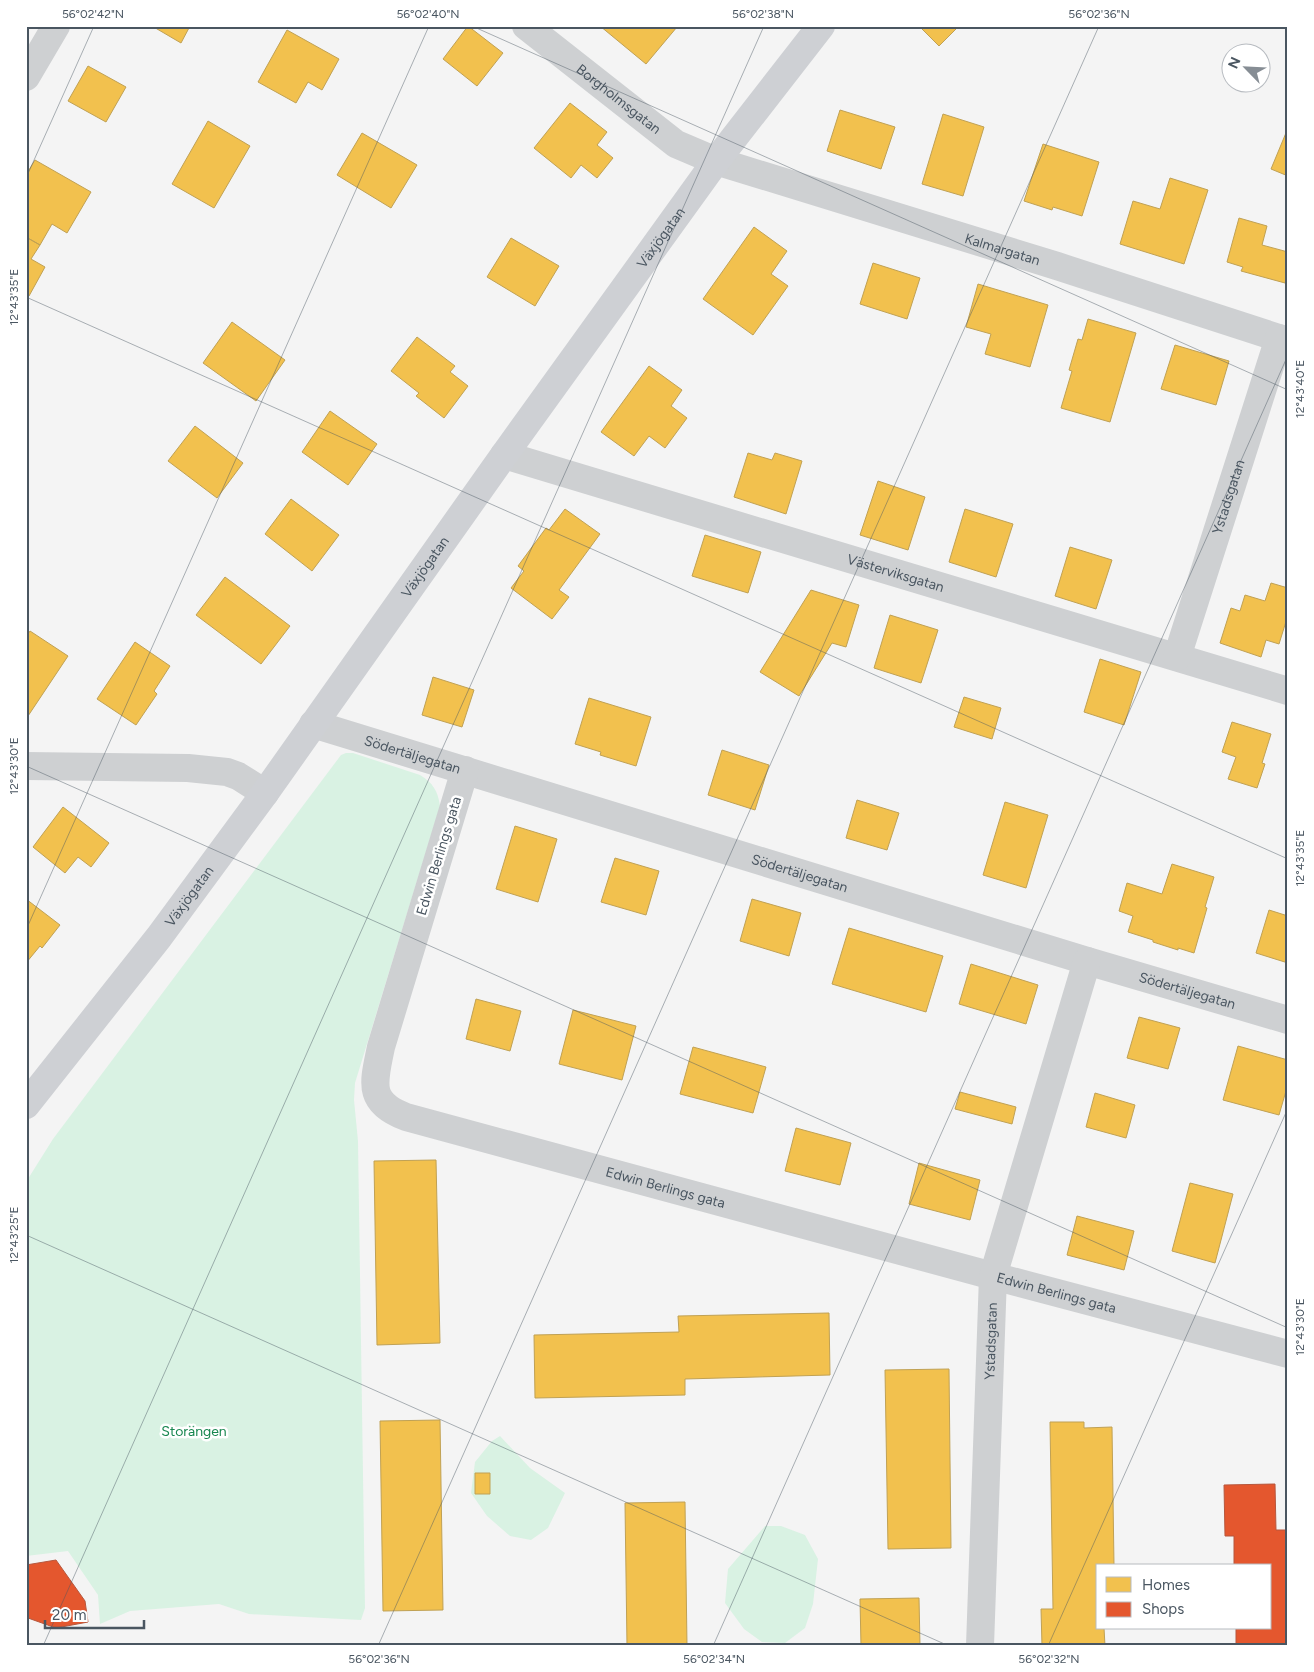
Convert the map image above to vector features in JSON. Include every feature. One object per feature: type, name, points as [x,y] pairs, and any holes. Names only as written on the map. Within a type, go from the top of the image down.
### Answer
[{"type":"street","points":[[26,77],[56,26]]},
{"type":"street","name":"Borgholmsgatan","points":[[526,26],[676,144],[716,161]]},
{"type":"street","name":"Växjögatan","points":[[26,1105],[159,937],[265,793],[504,455],[716,161],[821,26]]},
{"type":"street","name":"Kalmargatan","points":[[716,161],[1057,266],[1284,340]]},
{"type":"street","name":"Ystadsgatan","points":[[1177,657],[1284,340]]},
{"type":"street","name":"Västerviksgatan","points":[[504,455],[1288,691]]},
{"type":"street","name":"Södertäljegatan","points":[[313,724],[1087,961],[1288,1020]]},
{"type":"street","points":[[26,766],[188,768],[228,772],[265,793]]},
{"type":"street","name":"Edwin Berlings gata","points":[[465,770],[381,1047],[375,1075],[379,1100],[392,1112],[993,1276],[1288,1354]]},
{"type":"street","name":"Ystadsgatan","points":[[980,1646],[993,1276],[1087,961]]},
{"type":"green space","name":"Storängen","points":[[353,753],[420,775],[434,788],[440,806],[355,1083],[354,1100],[358,1141],[365,1608],[361,1620],[249,1614],[219,1604],[130,1611],[100,1624],[98,1595],[68,1551],[26,1556],[26,1182],[53,1139],[341,755]]},
{"type":"green space","points":[[500,1436],[530,1468],[565,1493],[548,1528],[531,1540],[510,1536],[487,1516],[471,1493],[475,1462],[492,1441]]},
{"type":"green space","points":[[765,1526],[781,1526],[805,1535],[818,1559],[813,1604],[805,1628],[785,1643],[762,1642],[744,1629],[725,1603],[728,1569]]},
{"type":"building: Homes","points":[[152,26],[190,26],[181,43]]},
{"type":"building: Homes","points":[[468,26],[503,53],[477,86],[443,59]]},
{"type":"building: Homes","points":[[600,26],[676,26],[677,27],[646,64]]},
{"type":"building: Homes","points":[[919,26],[953,26],[956,29],[939,46]]},
{"type":"building: Homes","points":[[287,30],[339,59],[322,90],[308,82],[296,103],[258,82]]},
{"type":"building: Homes","points":[[88,66],[126,87],[106,122],[68,101]]},
{"type":"building: Homes","points":[[570,103],[607,132],[597,145],[613,158],[597,178],[581,165],[571,178],[534,148]]},
{"type":"building: Homes","points":[[840,110],[895,127],[881,169],[827,151]]},
{"type":"building: Homes","points":[[943,114],[984,127],[963,196],[922,184]]},
{"type":"building: Homes","points":[[208,121],[250,146],[214,208],[172,184]]},
{"type":"building: Homes","points":[[1288,128],[1288,176],[1271,169]]},
{"type":"building: Homes","points":[[362,133],[417,165],[391,208],[337,175]]},
{"type":"building: Homes","points":[[1043,144],[1099,162],[1082,216],[1053,207],[1052,210],[1024,201]]},
{"type":"building: Homes","points":[[35,160],[91,192],[67,233],[52,224],[40,245],[26,237],[26,175]]},
{"type":"building: Homes","points":[[1170,178],[1208,190],[1184,264],[1120,244],[1133,201],[1160,209]]},
{"type":"building: Homes","points":[[1239,218],[1267,226],[1262,245],[1288,252],[1288,273],[1285,283],[1241,271],[1243,267],[1227,262]]},
{"type":"building: Homes","points":[[754,227],[787,251],[771,274],[788,286],[753,335],[703,299]]},
{"type":"building: Homes","points":[[26,237],[40,245],[31,259],[45,267],[29,296],[26,295]]},
{"type":"building: Homes","points":[[511,238],[559,266],[535,306],[487,277]]},
{"type":"building: Homes","points":[[873,263],[920,278],[907,319],[860,304]]},
{"type":"building: Homes","points":[[978,284],[1048,305],[1030,367],[985,354],[991,334],[966,327]]},
{"type":"building: Homes","points":[[1088,319],[1136,333],[1110,422],[1061,408],[1072,371],[1069,370],[1078,339],[1082,340]]},
{"type":"building: Homes","points":[[232,322],[285,360],[256,401],[203,363]]},
{"type":"building: Homes","points":[[417,337],[455,366],[450,372],[468,386],[444,418],[416,396],[419,393],[391,371]]},
{"type":"building: Homes","points":[[1175,345],[1229,361],[1216,405],[1161,389]]},
{"type":"building: Homes","points":[[649,366],[682,390],[671,406],[687,418],[665,448],[649,436],[634,456],[601,432]]},
{"type":"building: Homes","points":[[330,411],[377,444],[348,485],[302,452]]},
{"type":"building: Homes","points":[[195,426],[243,463],[217,498],[168,461]]},
{"type":"building: Homes","points":[[748,453],[772,460],[775,453],[802,461],[786,514],[734,497]]},
{"type":"building: Homes","points":[[878,481],[925,497],[908,550],[860,535]]},
{"type":"building: Homes","points":[[291,499],[339,535],[312,571],[265,534]]},
{"type":"building: Homes","points":[[565,509],[600,534],[559,590],[569,597],[552,619],[511,588],[524,571],[518,566],[546,528],[549,530]]},
{"type":"building: Homes","points":[[965,509],[1013,524],[996,577],[949,562]]},
{"type":"building: Homes","points":[[705,535],[761,552],[748,593],[692,576]]},
{"type":"building: Homes","points":[[1070,547],[1112,560],[1096,609],[1055,596]]},
{"type":"building: Homes","points":[[225,577],[290,626],[261,664],[196,615]]},
{"type":"building: Homes","points":[[1271,583],[1288,588],[1288,615],[1279,644],[1266,640],[1261,657],[1220,643],[1231,608],[1240,611],[1245,595],[1265,601]]},
{"type":"building: Homes","points":[[811,590],[859,605],[846,647],[832,643],[799,696],[760,672]]},
{"type":"building: Homes","points":[[890,615],[938,630],[921,683],[874,668]]},
{"type":"building: Homes","points":[[30,631],[68,656],[26,719],[26,637]]},
{"type":"building: Homes","points":[[135,642],[170,666],[154,691],[157,694],[136,725],[97,699]]},
{"type":"building: Homes","points":[[1100,659],[1141,672],[1124,725],[1084,712]]},
{"type":"building: Homes","points":[[433,677],[474,690],[462,727],[422,715]]},
{"type":"building: Homes","points":[[964,697],[1001,708],[992,739],[954,727]]},
{"type":"building: Homes","points":[[589,698],[651,717],[636,766],[600,755],[601,752],[575,744]]},
{"type":"building: Homes","points":[[1232,722],[1271,734],[1262,763],[1265,764],[1257,788],[1228,779],[1236,757],[1222,752]]},
{"type":"building: Homes","points":[[722,750],[769,765],[755,810],[708,795]]},
{"type":"building: Homes","points":[[857,800],[899,813],[887,850],[846,838]]},
{"type":"building: Homes","points":[[1005,802],[1048,815],[1026,888],[983,875]]},
{"type":"building: Homes","points":[[63,807],[109,843],[91,867],[78,857],[65,873],[33,847]]},
{"type":"building: Homes","points":[[515,826],[557,839],[538,902],[496,889]]},
{"type":"building: Homes","points":[[615,858],[659,871],[646,915],[601,902]]},
{"type":"building: Homes","points":[[1172,864],[1214,877],[1194,953],[1178,948],[1178,950],[1128,932],[1133,916],[1119,911],[1127,883],[1162,894]]},
{"type":"building: Homes","points":[[26,899],[60,925],[42,948],[40,946],[26,963]]},
{"type":"building: Homes","points":[[752,899],[801,913],[789,956],[740,941]]},
{"type":"building: Homes","points":[[1269,910],[1288,916],[1288,963],[1256,953]]},
{"type":"building: Homes","points":[[849,928],[943,956],[926,1012],[832,984]]},
{"type":"building: Homes","points":[[971,964],[1038,985],[1026,1024],[959,1004]]},
{"type":"building: Homes","points":[[476,999],[521,1011],[510,1051],[466,1039]]},
{"type":"building: Homes","points":[[573,1010],[636,1026],[622,1080],[559,1064]]},
{"type":"building: Homes","points":[[1139,1017],[1180,1028],[1168,1069],[1127,1058]]},
{"type":"building: Homes","points":[[1238,1046],[1288,1060],[1288,1084],[1279,1115],[1223,1100]]},
{"type":"building: Homes","points":[[693,1047],[766,1067],[753,1113],[680,1094]]},
{"type":"building: Homes","points":[[960,1092],[1016,1107],[1012,1124],[955,1109]]},
{"type":"building: Homes","points":[[1095,1093],[1135,1105],[1126,1138],[1086,1127]]},
{"type":"building: Homes","points":[[796,1128],[851,1143],[840,1185],[785,1171]]},
{"type":"building: Homes","points":[[436,1160],[440,1343],[377,1345],[374,1161]]},
{"type":"building: Homes","points":[[919,1163],[980,1180],[970,1220],[909,1204]]},
{"type":"building: Homes","points":[[1190,1183],[1233,1194],[1215,1263],[1172,1251]]},
{"type":"building: Homes","points":[[1077,1216],[1134,1231],[1124,1270],[1067,1255]]},
{"type":"building: Homes","points":[[829,1313],[830,1375],[685,1379],[685,1395],[535,1398],[534,1335],[679,1332],[678,1316]]},
{"type":"building: Homes","points":[[949,1369],[951,1548],[888,1549],[885,1370]]},
{"type":"building: Homes","points":[[440,1420],[443,1610],[383,1611],[380,1421]]},
{"type":"building: Homes","points":[[1050,1422],[1084,1422],[1084,1428],[1112,1427],[1114,1564],[1096,1564],[1096,1630],[1104,1630],[1105,1646],[1042,1646],[1041,1609],[1053,1609]]},
{"type":"building: Homes","points":[[475,1473],[490,1473],[490,1494],[475,1494]]},
{"type":"building: Homes","points":[[685,1502],[687,1646],[627,1646],[625,1503]]},
{"type":"building: Homes","points":[[919,1598],[920,1646],[861,1646],[860,1599]]},
{"type":"building: Shops","points":[[1275,1484],[1276,1530],[1288,1530],[1288,1646],[1236,1646],[1236,1630],[1272,1630],[1272,1564],[1234,1564],[1234,1536],[1225,1536],[1224,1485]]},
{"type":"building: Shops","points":[[56,1560],[85,1601],[88,1622],[56,1628],[28,1618],[26,1565]]}]
